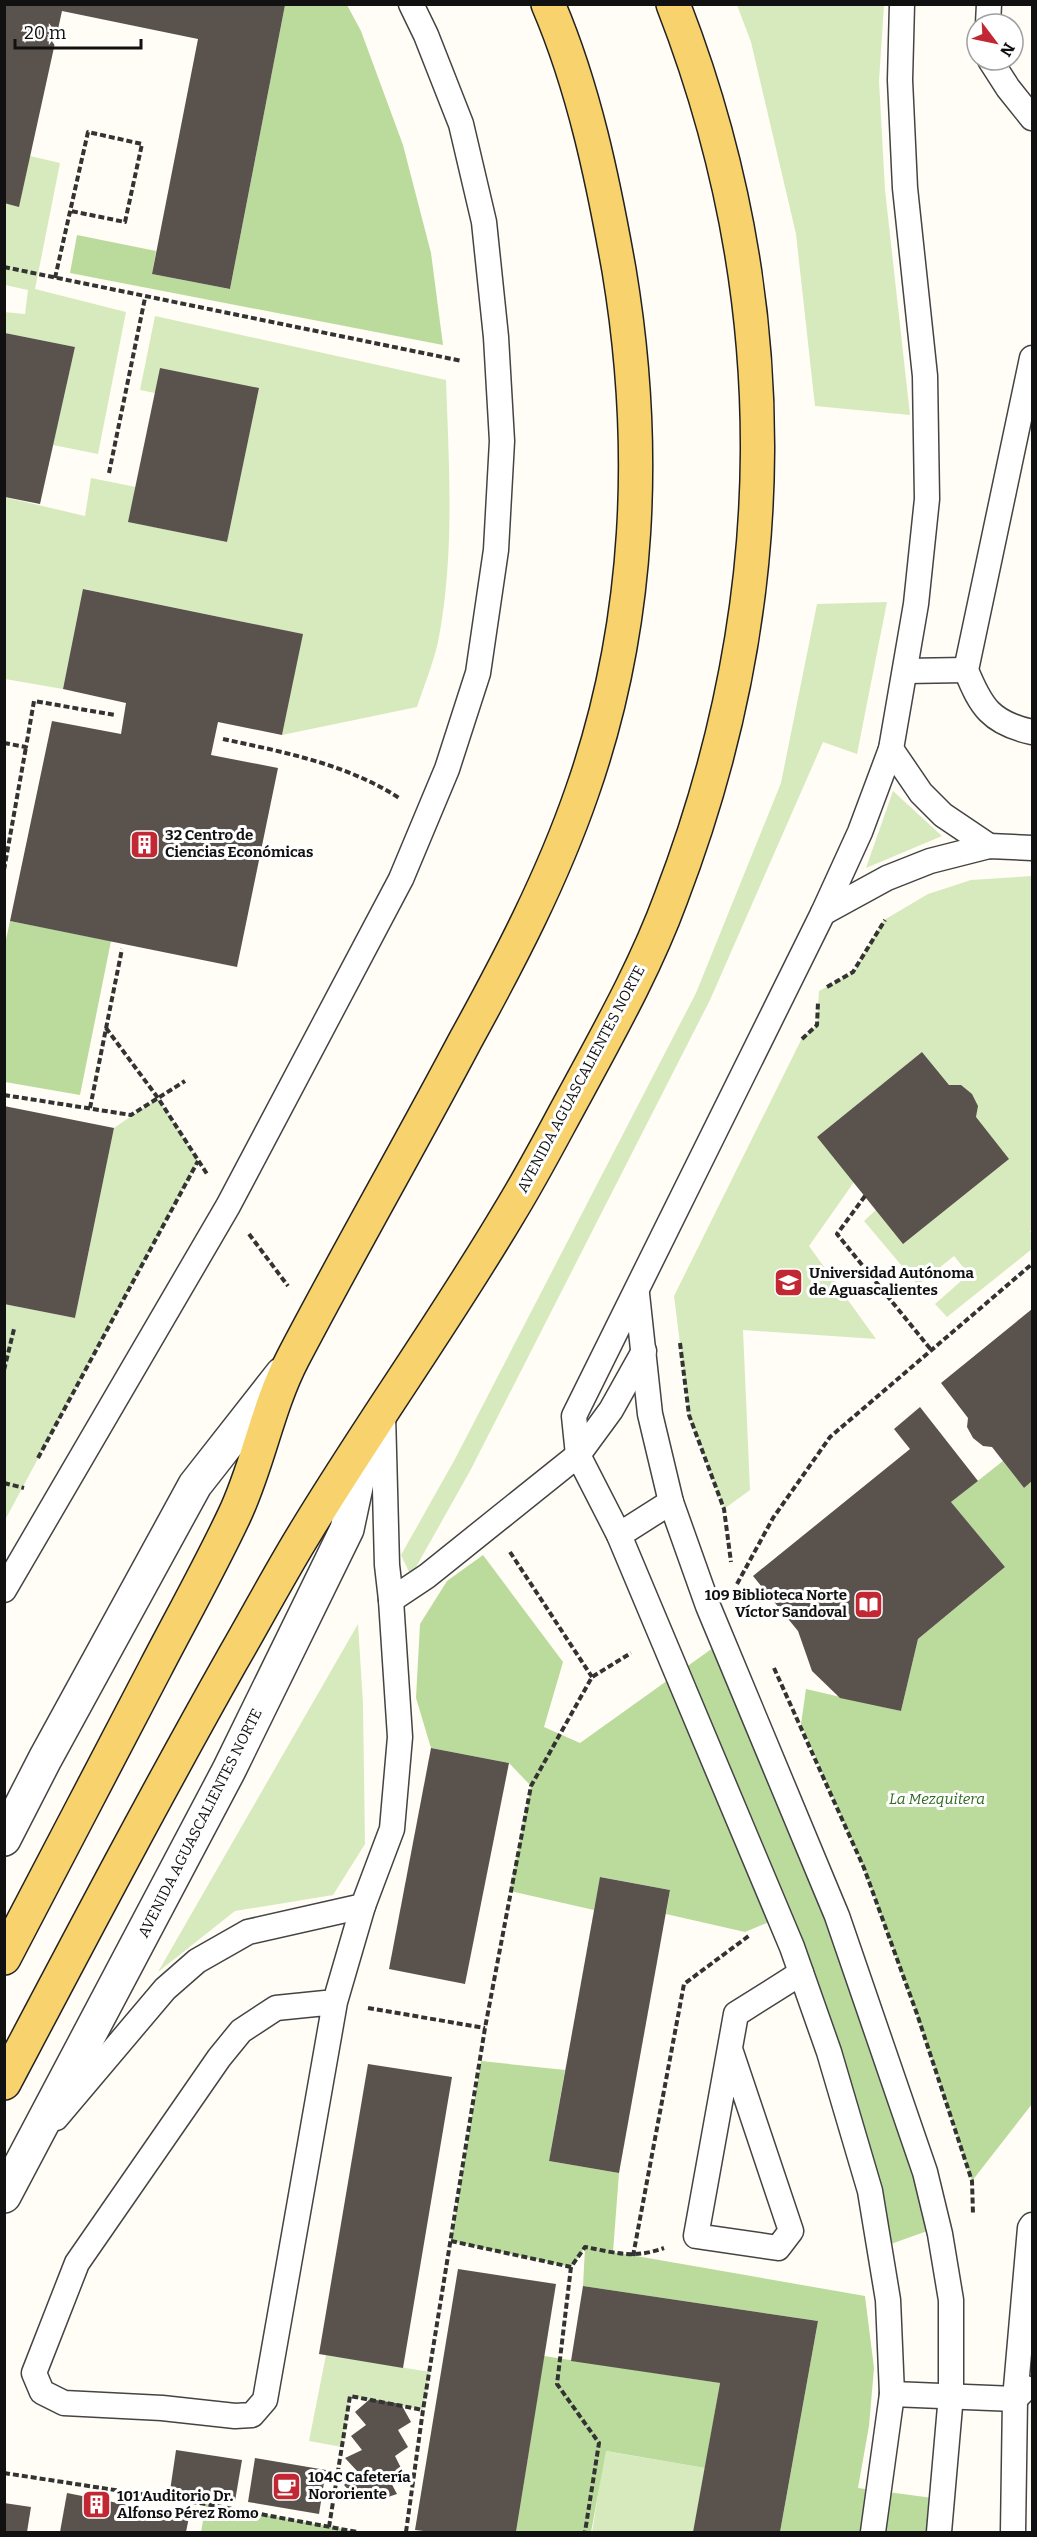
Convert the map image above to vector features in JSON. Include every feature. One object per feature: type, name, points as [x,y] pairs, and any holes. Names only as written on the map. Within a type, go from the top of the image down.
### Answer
[{"type":"main road","points":[[4,1958],[236,1512],[289,1366],[502,973],[544,885],[582,794],[601,731],[628,603],[637,465],[634,392],[627,320],[602,180],[578,92],[548,4]]},
{"type":"main road","name":"AVENIDA AGUASCALIENTES NORTE","points":[[4,2083],[166,1778],[306,1530],[511,1211],[609,1032],[669,904],[713,774],[734,687],[749,599],[759,475],[759,408],[752,324],[739,242],[701,88],[673,4]]},
{"type":"street","points":[[4,1839],[45,1759],[195,1485],[289,1366]]},
{"type":"street","name":"AVENIDA AGUASCALIENTES NORTE","points":[[4,2196],[229,1770],[347,1529],[374,1427]]},
{"type":"lane","points":[[4,1590],[228,1206],[401,879],[447,769],[478,673],[496,550],[502,441],[498,368],[484,222],[461,124],[426,35],[411,4]]},
{"type":"lane","points":[[873,2532],[892,2394],[888,2300],[870,2190],[829,2052],[801,1973],[619,1535],[578,1455],[574,1416],[637,1294],[823,913],[860,832],[891,748],[916,604],[927,499],[925,375],[904,188],[900,80],[902,4]]},
{"type":"lane","points":[[998,72],[1032,118]]},
{"type":"lane","points":[[1032,358],[966,670],[980,704],[1010,727],[1032,732]]},
{"type":"lane","points":[[905,671],[966,670]]},
{"type":"lane","points":[[891,748],[921,793],[943,814],[989,846]]},
{"type":"lane","points":[[823,913],[930,861],[989,846],[1032,848]]},
{"type":"lane","points":[[637,1294],[650,1414],[671,1502],[708,1606],[837,1916],[925,2172],[940,2234],[951,2300],[951,2395],[939,2532]]},
{"type":"lane","points":[[391,1600],[427,1575],[578,1455],[611,1410],[644,1351]]},
{"type":"lane","points":[[335,2002],[276,2008],[241,2031],[204,2076],[77,2263],[34,2373],[42,2392],[64,2403],[162,2408],[235,2416],[252,2415],[265,2400],[335,2002],[363,1906],[392,1829],[400,1737],[391,1600],[374,1427]]},
{"type":"lane","points":[[619,1535],[671,1502]]},
{"type":"lane","points":[[29,2149],[165,1989],[197,1961],[248,1932],[363,1906]]},
{"type":"lane","points":[[730,2049],[791,2231],[778,2248],[696,2236],[736,2014],[801,1973]]},
{"type":"lane","points":[[1013,2532],[1015,2399],[1032,2225]]},
{"type":"lane","points":[[892,2394],[1015,2399],[1032,2383]]},
{"type":"path","points":[[55,278],[88,132],[142,144],[125,222],[71,211]]},
{"type":"path","points":[[4,267],[145,298],[498,368]]},
{"type":"path","points":[[109,472],[145,298]]},
{"type":"path","points":[[4,870],[34,701],[115,716]]},
{"type":"path","points":[[223,739],[310,758],[384,788],[427,816]]},
{"type":"path","points":[[4,743],[26,747]]},
{"type":"path","points":[[797,1048],[802,1038],[817,1025],[819,991],[854,972],[884,921],[893,915]]},
{"type":"path","points":[[90,1108],[122,950]]},
{"type":"path","points":[[106,1028],[158,1098]]},
{"type":"path","points":[[4,1095],[130,1115],[185,1081]]},
{"type":"path","points":[[33,1467],[198,1161]]},
{"type":"path","points":[[865,1196],[837,1234],[932,1351]]},
{"type":"path","points":[[734,1577],[735,1588],[773,1518],[830,1437],[1032,1264]]},
{"type":"path","points":[[4,1370],[14,1329]]},
{"type":"path","points":[[678,1332],[689,1415],[723,1509],[732,1566]]},
{"type":"path","points":[[22,1487],[28,1477]]},
{"type":"path","points":[[406,2532],[423,2410],[452,2241],[484,2028],[531,1786],[592,1677],[504,1542]]},
{"type":"path","points":[[633,2256],[684,1983],[752,1933]]},
{"type":"path","points":[[335,2002],[484,2028]]},
{"type":"path","points":[[585,2532],[599,2443],[557,2384],[571,2267],[585,2247],[643,2256],[696,2236]]},
{"type":"path","points":[[452,2241],[571,2267]]},
{"type":"path","points":[[329,2527],[350,2396],[423,2410]]},
{"type":"path","points":[[4,2473],[206,2504],[357,2532]]},
{"type":"green space","points":[[285,5],[347,5],[361,31],[403,145],[431,253],[443,345],[70,273],[77,235],[156,251],[152,274],[230,289]]},
{"type":"green space","points":[[737,5],[884,5],[879,81],[885,190],[910,415],[815,406],[796,234],[751,42]]},
{"type":"green space","points":[[30,156],[60,163],[35,289],[126,312],[98,454],[53,445],[75,347],[5,333],[4,312],[25,314],[28,290],[5,285],[5,203],[19,206]]},
{"type":"green space","points":[[155,316],[446,380],[449,511],[447,577],[438,642],[417,707],[282,735],[302,634],[84,589],[63,689],[5,679],[4,497],[85,516],[91,478],[136,487],[129,522],[227,542],[259,388],[155,393],[140,390]]},
{"type":"green space","points":[[887,602],[857,754],[823,742],[710,1000],[470,1471],[411,1576],[401,1555],[455,1459],[696,993],[781,783],[817,604]]},
{"type":"green space","points":[[893,791],[942,836],[866,868]]},
{"type":"green space","points":[[1032,876],[1032,1229],[1030,1231],[1032,1249],[947,1317],[935,1304],[969,1274],[954,1256],[918,1285],[864,1221],[976,1117],[976,1104],[971,1094],[962,1088],[949,1085],[922,1052],[818,1137],[854,1182],[809,1246],[876,1339],[743,1330],[750,1490],[724,1509],[689,1415],[674,1296],[802,1038],[817,1025],[819,991],[854,972],[884,920],[928,894],[971,880]]},
{"type":"green space","points":[[10,921],[111,941],[80,1095],[5,1082],[4,949]]},
{"type":"green space","points":[[158,1098],[198,1161],[5,1520],[5,1304],[75,1318],[114,1128]]},
{"type":"green space","name":"La Mezquitera","points":[[1003,1461],[1024,1488],[1032,1481],[1032,2104],[972,2181],[917,2014],[864,1868],[801,1724],[806,1689],[901,1711],[918,1639],[1005,1567],[951,1502]]},
{"type":"green space","points":[[483,1555],[563,1662],[544,1727],[580,1743],[717,1645],[829,1919],[912,2168],[930,2230],[888,2245],[786,1915],[745,1932],[666,1914],[670,1890],[601,1877],[594,1910],[510,1891],[531,1786],[509,1763],[431,1748],[416,1698],[420,1624],[447,1581]]},
{"type":"green space","points":[[358,1624],[363,1704],[365,1844],[333,1895],[235,1911],[158,1972]]},
{"type":"green space","points":[[481,2061],[565,2070],[549,2161],[619,2173],[613,2252],[865,2296],[874,2368],[869,2426],[858,2488],[940,2499],[936,2532],[780,2532],[818,2321],[583,2286],[585,2248],[571,2267],[451,2241]]},
{"type":"green space","points":[[326,2355],[430,2372],[423,2410],[350,2397],[342,2447],[309,2441]]},
{"type":"green space","points":[[544,2356],[720,2383],[705,2468],[606,2451],[591,2532],[516,2532]]},
{"type":"green space","points":[[605,2451],[705,2468],[693,2532],[592,2532]]},
{"type":"green space","points":[[206,2504],[359,2532],[201,2532]]},
{"type":"building","points":[[4,5],[285,5],[230,289],[152,274],[198,39],[62,11],[19,207],[4,203]]},
{"type":"building","points":[[5,333],[75,347],[40,504],[5,497]]},
{"type":"building","points":[[160,368],[259,388],[227,542],[128,522]]},
{"type":"building","name":"32 Centro de Ciencias Económicas","points":[[83,589],[303,634],[282,735],[218,722],[211,755],[278,768],[237,967],[10,921],[52,721],[121,734],[126,703],[63,689]]},
{"type":"building","points":[[922,1052],[949,1085],[961,1085],[972,1094],[978,1106],[976,1117],[1009,1159],[903,1244],[817,1137]]},
{"type":"building","points":[[4,1106],[114,1128],[75,1318],[4,1304]]},
{"type":"building","points":[[1032,1309],[1032,1481],[1024,1488],[992,1447],[983,1446],[973,1438],[967,1427],[968,1418],[941,1383]]},
{"type":"building","name":"109 Biblioteca Norte Víctor Sandoval","points":[[920,1407],[978,1481],[951,1502],[1005,1567],[918,1639],[901,1711],[840,1698],[812,1671],[798,1631],[753,1576],[910,1449],[894,1429]]},
{"type":"building","points":[[431,1748],[509,1763],[465,1984],[389,1969]]},
{"type":"building","points":[[600,1877],[670,1890],[619,2173],[549,2161]]},
{"type":"building","points":[[368,2064],[452,2077],[403,2368],[319,2354]]},
{"type":"building","points":[[458,2269],[556,2284],[516,2532],[415,2530]]},
{"type":"building","points":[[583,2286],[818,2321],[780,2532],[693,2532],[720,2383],[571,2361]]},
{"type":"building","points":[[370,2399],[401,2404],[411,2422],[398,2430],[408,2447],[395,2456],[402,2470],[389,2479],[397,2494],[382,2499],[355,2497],[344,2485],[358,2472],[345,2458],[362,2450],[351,2436],[366,2425],[355,2412]]},
{"type":"building","points":[[176,2450],[242,2460],[235,2501],[170,2491]]},
{"type":"building","name":"104C Cafetería Nororiente","points":[[255,2458],[326,2470],[319,2514],[248,2502]]},
{"type":"building","name":"101 Auditorio Dr. Alfonso Pérez Romo","points":[[67,2493],[189,2517],[186,2532],[60,2532]]},
{"type":"building","points":[[4,2503],[31,2507],[27,2532],[4,2532]]},
{"type":"place","name":"32 Centro de Ciencias Económicas","points":[[144,844]]},
{"type":"place","name":"Universidad Autónoma de Aguascalientes","points":[[788,1282]]},
{"type":"place","name":"109 Biblioteca Norte Víctor Sandoval","points":[[868,1604]]},
{"type":"place","name":"104C Cafetería Nororiente","points":[[287,2486]]},
{"type":"place","name":"101 Auditorio Dr. Alfonso Pérez Romo","points":[[96,2505]]}]
